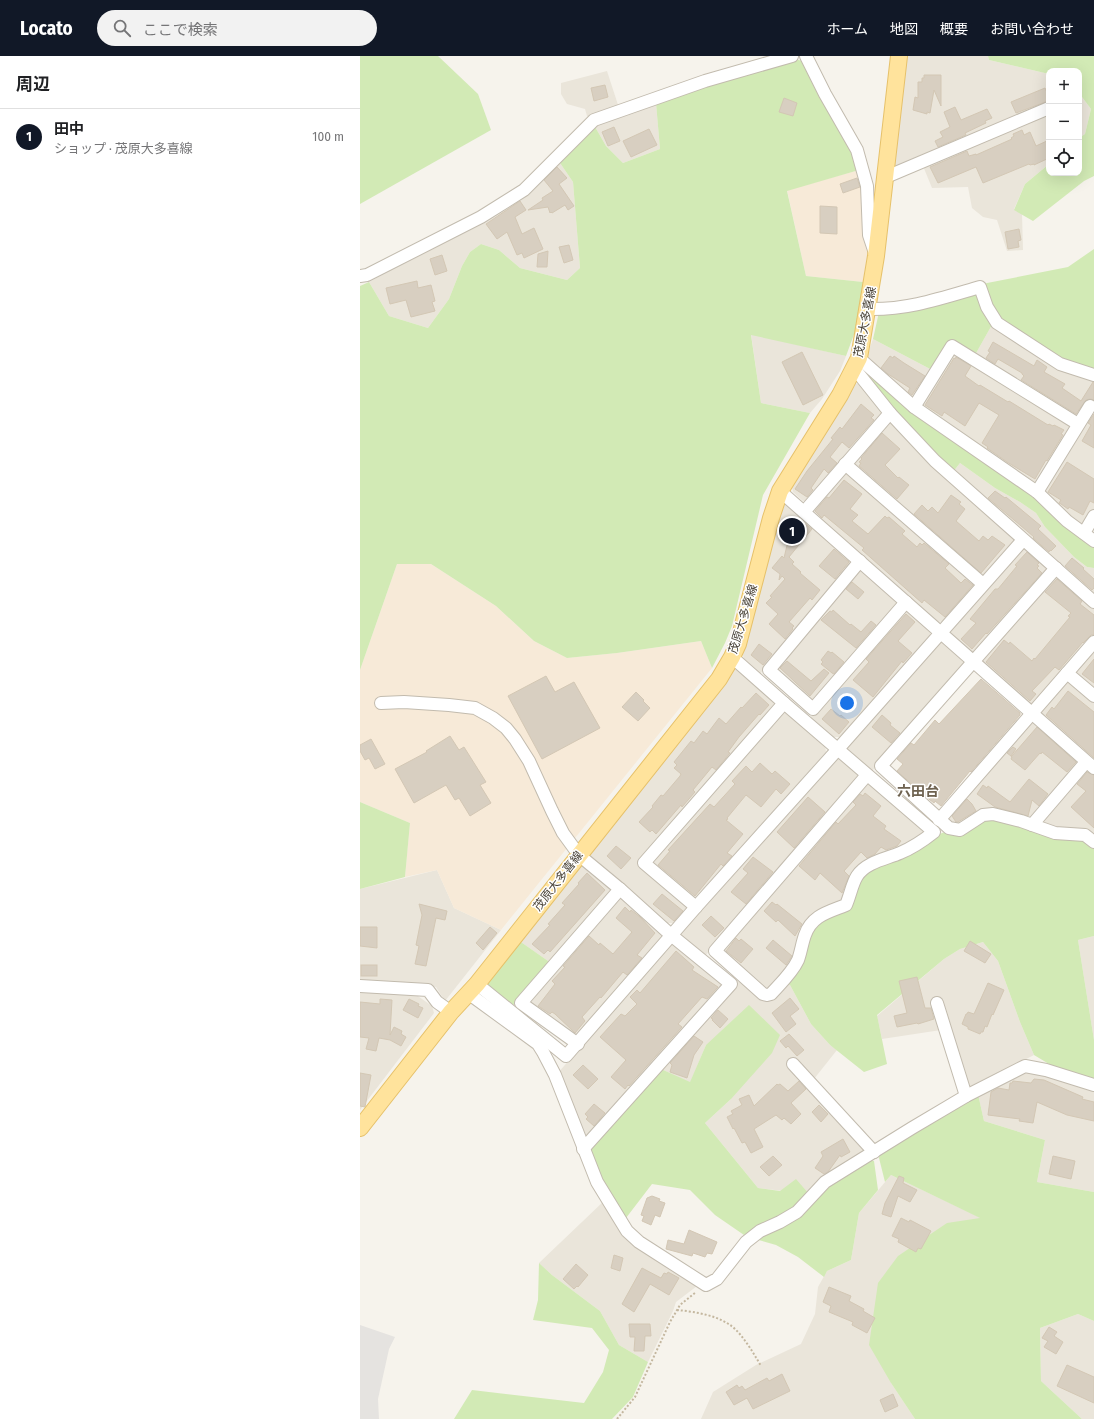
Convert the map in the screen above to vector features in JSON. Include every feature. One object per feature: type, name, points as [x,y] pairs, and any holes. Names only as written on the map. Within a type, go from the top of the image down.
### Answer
[{"type":"main road","name":"茂原大多喜線","points":[[360,1128],[451,1012],[472,988],[719,679],[732,657],[738,644],[771,518],[780,491],[840,395],[857,363],[868,309],[876,256],[899,56]]},
{"type":"street","points":[[360,276],[367,275],[481,217],[505,203],[524,190],[594,120],[705,81],[792,56]]},
{"type":"street","points":[[806,56],[825,94],[857,150],[867,186],[869,235],[876,256]]},
{"type":"street","points":[[886,177],[1046,109]]},
{"type":"street","points":[[868,309],[882,309],[921,304],[980,287],[987,307],[997,323],[1060,364],[1094,374]]},
{"type":"street","points":[[914,406],[952,346],[1078,424]]},
{"type":"street","points":[[857,363],[914,406],[1037,492],[1067,521],[1094,541]]},
{"type":"street","points":[[857,363],[890,413],[935,461],[1094,602]]},
{"type":"street","points":[[1037,492],[1090,406]]},
{"type":"street","points":[[804,512],[890,413]]},
{"type":"street","points":[[845,464],[983,584]]},
{"type":"street","points":[[780,491],[1090,765],[1032,825]]},
{"type":"street","points":[[1084,533],[1094,516]]},
{"type":"street","points":[[472,988],[566,1056],[671,935],[1023,540]]},
{"type":"street","points":[[860,561],[769,670],[813,709],[906,602]]},
{"type":"street","points":[[1056,568],[881,766],[949,828],[960,830],[983,815],[993,814],[1055,833],[1085,835],[1094,842]]},
{"type":"street","points":[[939,820],[1094,642]]},
{"type":"street","points":[[732,657],[934,832],[923,841],[901,853],[880,861],[863,870],[857,877],[846,905],[822,914],[816,920],[806,933],[798,959],[791,970],[771,994],[763,994],[715,951],[868,775]]},
{"type":"street","points":[[1068,673],[1094,696]]},
{"type":"street","points":[[381,703],[404,702],[475,708],[502,725],[515,739],[529,761],[552,812],[579,855],[620,889],[671,935],[732,984],[583,1149]]},
{"type":"street","points":[[696,907],[644,863],[784,703]]},
{"type":"street","points":[[578,1044],[521,1003],[620,889]]},
{"type":"street","points":[[360,986],[428,990],[437,1002],[451,1012]]},
{"type":"street","points":[[472,988],[538,1044],[555,1075],[597,1182],[627,1231],[639,1242],[706,1285],[717,1279],[746,1242],[760,1231],[797,1212],[825,1182],[966,1096],[1025,1066],[1046,1070],[1094,1085]]},
{"type":"street","points":[[937,1003],[966,1096]]},
{"type":"street","points":[[793,1064],[874,1152]]},
{"type":"path","points":[[616,1419],[635,1398],[670,1322],[680,1305],[706,1285]]},
{"type":"path","points":[[677,1310],[695,1312],[712,1317],[720,1320],[737,1331],[761,1366]]},
{"type":"shaded area","points":[[906,56],[988,56],[989,60],[1046,73],[1046,166],[1025,184],[1014,209],[1022,214],[1023,250],[1007,251],[997,220],[983,217],[972,208],[968,187],[932,188],[923,166],[892,178]]},
{"type":"shaded area","points":[[607,71],[619,108],[591,118],[587,116],[585,109],[567,104],[561,94],[561,83]]},
{"type":"shaded area","points":[[1082,97],[1091,109],[1085,134],[1082,136]]},
{"type":"shaded area","points":[[656,103],[660,149],[623,163],[606,146],[594,125]]},
{"type":"shaded area","points":[[558,160],[573,182],[580,268],[567,280],[520,268],[499,250],[481,244],[470,252],[462,266],[449,299],[428,328],[389,316],[369,282],[483,220]]},
{"type":"shaded area","points":[[859,170],[863,191],[868,251],[863,282],[806,276],[787,190]]},
{"type":"shaded area","points":[[993,323],[1094,378],[1094,404],[1080,417],[1073,418],[975,355]]},
{"type":"shaded area","points":[[751,334],[846,356],[840,371],[822,399],[810,413],[761,403]]},
{"type":"shaded area","points":[[873,339],[932,370],[915,396],[910,398],[872,364],[868,356]]},
{"type":"shaded area","points":[[960,353],[1070,423],[1071,430],[1039,482],[1034,482],[921,406],[948,356]]},
{"type":"shaded area","points":[[860,383],[883,408],[883,416],[809,501],[803,501],[793,492],[792,487],[855,384]]},
{"type":"shaded area","points":[[1094,406],[1094,511],[1085,526],[1080,525],[1045,491],[1045,484]]},
{"type":"shaded area","points":[[887,420],[895,421],[1014,536],[1014,545],[986,577],[978,576],[854,467],[854,459]]},
{"type":"shaded area","points":[[960,463],[995,488],[1036,513],[1045,527],[1074,557],[1087,567],[1094,568],[1094,597],[953,472]]},
{"type":"shaded area","points":[[844,471],[975,581],[976,589],[946,621],[938,622],[813,513],[814,504]]},
{"type":"shaded area","points":[[786,501],[854,559],[853,566],[760,674],[744,660],[742,650],[758,602],[779,513]]},
{"type":"shaded area","points":[[1020,548],[1029,548],[1047,565],[1048,572],[975,653],[969,653],[948,635],[948,628]]},
{"type":"shaded area","points":[[397,564],[431,564],[496,606],[534,641],[567,658],[617,653],[701,641],[712,668],[501,930],[454,908],[437,870],[405,877],[410,823],[360,802],[360,670]]},
{"type":"shaded area","points":[[857,570],[865,570],[898,598],[898,607],[816,701],[809,701],[776,672],[776,666]]},
{"type":"shaded area","points":[[1053,574],[1094,605],[1094,637],[1036,704],[1028,704],[980,663],[980,657]]},
{"type":"shaded area","points":[[904,610],[911,610],[930,627],[930,636],[840,737],[832,737],[810,718]]},
{"type":"shaded area","points":[[937,640],[944,640],[964,657],[964,667],[871,772],[847,751],[847,743]]},
{"type":"shaded area","points":[[1094,646],[1094,691],[1077,676],[1076,667]]},
{"type":"shaded area","points":[[739,669],[778,703],[640,862],[688,908],[676,923],[667,923],[591,857],[591,850],[732,670]]},
{"type":"shaded area","points":[[1064,680],[1072,681],[1094,700],[1094,762],[1040,715],[1041,706]]},
{"type":"shaded area","points":[[785,709],[825,745],[826,752],[696,899],[690,898],[653,866],[652,858]]},
{"type":"shaded area","points":[[1037,720],[1079,758],[1080,767],[1035,817],[1027,820],[963,827],[950,824],[946,817],[1028,721]]},
{"type":"shaded area","points":[[833,757],[843,760],[862,776],[705,956],[680,937],[681,928]]},
{"type":"shaded area","points":[[1083,770],[1094,770],[1094,838],[1044,824],[1041,819]]},
{"type":"shaded area","points":[[872,784],[927,830],[845,902],[767,992],[720,949],[864,785]]},
{"type":"shaded area","points":[[578,865],[586,865],[615,890],[551,963],[518,940]]},
{"type":"shaded area","points":[[437,870],[454,908],[501,930],[445,1001],[436,987],[360,983],[360,889]]},
{"type":"shaded area","points":[[616,897],[625,898],[662,932],[663,939],[579,1035],[570,1035],[529,1005],[529,997]]},
{"type":"shaded area","points":[[1094,936],[1094,1040],[1078,940]]},
{"type":"shaded area","points":[[983,942],[998,961],[1020,1022],[1034,1055],[970,1088],[961,1095],[941,1030],[882,1039],[877,1016],[944,959],[960,949]]},
{"type":"shaded area","points":[[669,944],[676,944],[725,986],[587,1141],[558,1073]]},
{"type":"shaded area","points":[[741,979],[761,997],[785,982],[790,985],[811,1024],[830,1045],[837,1050],[814,1079],[873,1146],[809,1194],[758,1188],[705,1123],[731,1099],[706,1045],[690,1083],[661,1069]]},
{"type":"shaded area","points":[[360,990],[412,992],[432,1006],[434,1013],[360,1110]]},
{"type":"shaded area","points":[[1027,1070],[1094,1089],[1094,1192],[1037,1182],[1045,1140],[984,1121],[978,1094]]},
{"type":"shaded area","points":[[891,1175],[981,1218],[891,1383],[915,1419],[701,1419],[713,1392],[756,1365],[801,1344],[815,1314],[818,1287],[827,1271],[851,1260],[859,1213]]},
{"type":"shaded area","points":[[604,1201],[626,1234],[692,1280],[697,1286],[676,1302],[648,1362],[619,1345],[600,1311],[552,1275],[539,1263]]},
{"type":"shaded area","points":[[1078,1314],[1094,1321],[1094,1419],[1082,1419],[1041,1381],[1040,1328]]},
{"type":"shaded area","points":[[360,1325],[395,1337],[389,1349],[378,1399],[379,1419],[360,1419]]},
{"type":"green space","points":[[360,56],[438,56],[478,94],[491,130],[360,204]]},
{"type":"green space","points":[[988,56],[1094,56],[1094,176],[1084,181],[1033,221],[1014,210],[1025,184],[1046,166],[1046,176],[1082,176],[1082,136],[1085,134],[1091,109],[1082,97],[1082,68],[1046,68],[1046,73],[989,60]]},
{"type":"green space","points":[[795,59],[806,62],[842,130],[859,170],[787,191],[806,276],[863,282],[856,329],[846,356],[751,335],[761,403],[810,413],[763,495],[732,626],[712,668],[701,641],[617,653],[567,658],[534,641],[496,606],[431,564],[397,564],[360,670],[360,286],[369,282],[389,316],[428,328],[449,299],[462,266],[470,252],[481,244],[499,250],[520,268],[567,280],[580,268],[573,182],[558,160],[594,125],[606,146],[623,163],[660,149],[656,103]]},
{"type":"green space","points":[[1094,249],[1094,371],[1065,363],[1000,321],[982,284],[1068,267]]},
{"type":"green space","points":[[976,291],[993,323],[975,355],[951,341],[932,370],[873,339],[879,312]]},
{"type":"green space","points":[[865,371],[923,421],[1034,494],[1085,542],[1094,547],[1094,568],[1087,567],[1074,557],[1045,527],[1036,513],[1020,502],[995,488],[960,463],[953,472],[863,376]]},
{"type":"green space","points":[[360,802],[410,823],[405,877],[360,889]]},
{"type":"green space","points":[[985,818],[1084,838],[1094,846],[1094,936],[1078,940],[1094,1040],[1094,1082],[1059,1070],[1034,1055],[1020,1022],[998,961],[983,942],[960,949],[944,959],[877,1015],[887,1064],[864,1072],[830,1045],[811,1024],[790,985],[785,982],[811,929],[825,917],[837,913],[858,879],[866,872],[942,833]]},
{"type":"green space","points":[[518,940],[551,963],[514,1005],[489,988],[487,978]]},
{"type":"green space","points":[[749,1005],[780,1035],[772,1053],[731,1099],[705,1123],[758,1188],[780,1191],[796,1179],[809,1194],[796,1207],[744,1235],[715,1215],[690,1190],[652,1184],[626,1218],[611,1196],[589,1155],[592,1146],[661,1069],[690,1082],[706,1045]]},
{"type":"green space","points":[[978,1094],[984,1121],[1045,1140],[1037,1182],[1094,1192],[1094,1321],[1078,1314],[1040,1328],[1041,1381],[1082,1419],[915,1419],[891,1383],[869,1345],[878,1283],[898,1256],[947,1223],[980,1218],[891,1175],[885,1182],[879,1158],[880,1153]]},
{"type":"green space","points":[[868,1160],[874,1161],[878,1190],[859,1213],[851,1260],[827,1271],[824,1277],[798,1257],[776,1245],[755,1239],[829,1184]]},
{"type":"green space","points":[[539,1263],[552,1275],[600,1311],[619,1345],[648,1362],[633,1397],[612,1419],[454,1419],[472,1390],[584,1403],[603,1372],[609,1350],[592,1328],[533,1320],[538,1300]]},
{"type":"building","points":[[924,75],[941,75],[941,106],[934,90],[930,113],[927,112],[927,114],[913,110],[915,97],[918,98],[918,82],[922,82]]},
{"type":"building","points":[[605,85],[608,97],[594,101],[591,88]]},
{"type":"building","points":[[1045,88],[1046,90],[1046,102],[1016,113],[1011,102]]},
{"type":"building","points":[[784,98],[797,103],[793,116],[779,112]]},
{"type":"building","points":[[955,107],[961,120],[987,109],[992,118],[985,121],[986,123],[965,133],[966,135],[938,147],[935,141],[943,137],[940,132],[950,127],[944,112]]},
{"type":"building","points":[[614,127],[620,141],[608,146],[602,132]]},
{"type":"building","points":[[649,129],[657,145],[631,157],[623,141]]},
{"type":"building","points":[[1022,130],[1024,135],[1030,132],[1036,146],[1046,141],[1046,159],[1034,165],[1029,164],[983,183],[976,167],[938,183],[930,167],[967,151],[969,156],[976,155],[1012,139],[1011,138],[1014,136],[1013,134]]},
{"type":"building","points":[[557,167],[567,178],[559,184],[574,206],[568,210],[565,205],[552,213],[550,213],[548,207],[528,210],[553,191],[544,180]]},
{"type":"building","points":[[857,178],[860,187],[843,193],[840,184]]},
{"type":"building","points":[[520,201],[526,210],[515,217],[522,234],[534,228],[543,249],[524,258],[522,253],[517,255],[507,232],[497,239],[486,224]]},
{"type":"building","points":[[820,206],[837,207],[837,234],[820,233]]},
{"type":"building","points":[[1019,229],[1021,240],[1018,241],[1019,247],[1008,249],[1005,232]]},
{"type":"building","points":[[569,245],[573,260],[564,263],[559,247]]},
{"type":"building","points":[[548,251],[547,267],[537,267],[538,254]]},
{"type":"building","points":[[442,255],[447,271],[435,275],[430,259]]},
{"type":"building","points":[[417,281],[418,288],[431,285],[435,301],[432,302],[435,311],[411,317],[406,300],[390,304],[386,288]]},
{"type":"building","points":[[993,342],[1034,366],[1037,360],[1047,367],[1044,372],[1065,384],[1062,388],[1081,401],[1094,382],[1094,400],[1086,400],[1076,414],[1021,380],[1024,376],[1022,373],[998,359],[995,364],[986,358],[990,352],[988,351]]},
{"type":"building","points":[[802,352],[823,395],[803,405],[782,362]]},
{"type":"building","points":[[890,356],[893,358],[894,356],[925,376],[912,395],[908,392],[910,388],[881,368]]},
{"type":"building","points":[[956,357],[971,366],[965,376],[979,386],[980,385],[1008,402],[1009,401],[1048,425],[1054,425],[1064,430],[1061,434],[1063,435],[1035,479],[1007,462],[982,443],[999,415],[979,403],[965,426],[944,412],[942,416],[925,405]]},
{"type":"building","points":[[861,404],[874,415],[871,418],[874,420],[849,448],[842,442],[830,457],[837,463],[828,473],[824,469],[811,488],[813,490],[807,497],[795,489],[807,471],[833,439],[831,438],[840,427],[842,429]]},
{"type":"building","points":[[1094,414],[1094,448],[1082,441],[1091,425],[1088,423]]},
{"type":"building","points":[[882,433],[900,449],[885,465],[898,478],[899,477],[909,485],[897,499],[859,466],[861,463],[859,462],[862,459],[861,458]]},
{"type":"building","points":[[1067,462],[1094,479],[1094,503],[1090,501],[1083,515],[1069,507],[1068,509],[1059,503],[1061,500],[1048,492]]},
{"type":"building","points":[[844,480],[862,494],[850,509],[858,515],[852,521],[868,534],[885,516],[887,518],[889,517],[905,531],[902,534],[917,547],[920,543],[922,545],[924,543],[949,564],[945,568],[961,583],[965,579],[973,585],[945,617],[924,600],[922,603],[862,550],[864,548],[824,515],[822,518],[815,511],[827,497],[829,498]]},
{"type":"building","points":[[995,491],[1005,498],[1006,497],[1041,526],[1038,529],[1056,546],[1049,552],[1033,538],[1034,537],[988,498]]},
{"type":"building","points":[[951,495],[961,502],[959,504],[965,509],[956,521],[979,541],[983,536],[988,540],[992,536],[1005,545],[981,573],[914,514],[922,505],[928,511],[932,507],[938,513]]},
{"type":"building","points":[[789,522],[798,530],[804,523],[812,529],[789,557],[794,562],[792,564],[801,572],[800,573],[820,590],[812,600],[810,598],[789,622],[794,626],[785,639],[769,624],[778,614],[766,603],[772,597],[770,596],[785,579],[782,576],[779,580],[780,574],[772,568],[782,556],[784,558],[789,537],[781,531]]},
{"type":"building","points":[[834,549],[849,562],[835,579],[819,566]]},
{"type":"building","points":[[1027,552],[1039,563],[1037,568],[1042,573],[972,649],[961,639],[976,623],[970,619],[995,589],[998,589],[1017,566],[1015,565]]},
{"type":"building","points":[[1072,558],[1094,579],[1094,588],[1092,590],[1065,566]]},
{"type":"building","points":[[1057,579],[1082,601],[1080,604],[1094,615],[1094,635],[1091,635],[1083,642],[1059,670],[1055,667],[1032,691],[1036,694],[1030,701],[986,662],[1004,640],[1009,644],[1010,642],[1032,661],[1034,658],[1035,659],[1070,617],[1068,616],[1071,613],[1045,592]]},
{"type":"building","points":[[852,582],[864,592],[858,599],[846,589]]},
{"type":"building","points":[[833,610],[850,625],[851,624],[861,632],[871,621],[876,625],[856,648],[821,620]]},
{"type":"building","points":[[906,614],[915,622],[898,641],[912,653],[903,663],[902,661],[873,697],[853,680],[869,662],[866,659]]},
{"type":"building","points":[[759,644],[772,654],[763,665],[751,655]]},
{"type":"building","points":[[828,651],[831,653],[832,652],[844,662],[834,674],[821,664],[823,662],[821,660]]},
{"type":"building","points":[[1094,659],[1094,683],[1082,674]]},
{"type":"building","points":[[787,661],[811,681],[824,669],[829,673],[810,696],[780,668]]},
{"type":"building","points":[[546,676],[555,692],[574,682],[600,728],[542,759],[508,696]]},
{"type":"building","points":[[981,679],[1020,713],[1020,715],[941,806],[925,796],[897,771],[903,764],[897,759],[911,743],[914,745],[935,720],[939,724]]},
{"type":"building","points":[[1068,691],[1094,712],[1094,758],[1046,715],[1052,707],[1054,709]]},
{"type":"building","points":[[636,692],[650,708],[638,721],[622,707]]},
{"type":"building","points":[[756,693],[769,705],[739,737],[728,752],[730,753],[716,770],[712,767],[693,790],[695,792],[682,807],[681,805],[656,834],[652,830],[650,832],[639,822],[653,807],[652,806],[661,795],[663,796],[680,776],[681,774],[674,768],[677,765],[674,762],[691,741],[694,743],[703,731],[707,734],[719,718],[726,724]]},
{"type":"building","points":[[831,709],[849,722],[839,734],[822,719]]},
{"type":"building","points":[[882,715],[891,723],[890,725],[900,733],[891,743],[872,727]]},
{"type":"building","points":[[1037,727],[1076,762],[1067,772],[1042,752],[1025,770],[1011,759],[1011,757]]},
{"type":"building","points":[[450,736],[459,750],[464,747],[486,782],[480,785],[491,803],[470,816],[459,798],[455,800],[446,785],[414,803],[395,769],[427,752],[426,751]]},
{"type":"building","points":[[371,739],[385,764],[375,769],[369,758],[365,760],[360,751],[360,745]]},
{"type":"building","points":[[1013,747],[1016,749],[1011,756],[1007,753]]},
{"type":"building","points":[[760,763],[772,774],[775,771],[790,784],[781,794],[776,789],[761,807],[746,795],[726,820],[743,834],[727,853],[732,856],[723,866],[721,864],[695,896],[658,865],[670,851],[668,850],[710,804],[714,807],[735,784],[732,781],[746,766],[752,772]]},
{"type":"building","points":[[1087,772],[1094,775],[1094,828],[1071,807],[1086,791],[1077,784]]},
{"type":"building","points":[[1029,779],[1048,794],[1039,806],[1032,800],[1028,816],[995,807],[977,794],[983,785],[987,788],[988,786],[1010,802]]},
{"type":"building","points":[[865,793],[881,806],[873,816],[886,826],[884,829],[901,841],[897,846],[886,850],[881,847],[875,854],[867,858],[861,852],[844,871],[849,876],[842,893],[820,873],[815,880],[799,866],[836,822],[838,824],[856,805],[853,802],[860,794],[863,796]]},
{"type":"building","points":[[808,797],[825,812],[794,848],[777,832]]},
{"type":"building","points":[[967,799],[976,811],[956,822],[952,816]]},
{"type":"building","points":[[616,846],[631,858],[621,869],[607,856]]},
{"type":"building","points":[[753,857],[773,872],[746,904],[731,892],[748,873],[743,869]]},
{"type":"building","points":[[587,873],[605,890],[550,952],[548,950],[544,954],[532,944],[550,925],[548,924],[565,905],[562,903]]},
{"type":"building","points":[[662,894],[683,911],[674,921],[653,904]]},
{"type":"building","points":[[772,902],[776,905],[777,904],[802,924],[795,936],[778,920],[776,922],[764,911]]},
{"type":"building","points":[[419,904],[447,911],[445,920],[436,918],[426,966],[415,964],[419,946],[416,945],[422,915]]},
{"type":"building","points":[[625,907],[630,912],[631,910],[640,917],[655,933],[637,955],[642,958],[627,975],[623,972],[601,998],[600,997],[582,1017],[585,1021],[575,1033],[555,1014],[552,1012],[550,1014],[538,1006],[555,984],[552,981],[589,936],[613,954],[632,932],[616,918]]},
{"type":"building","points":[[711,916],[724,928],[715,937],[702,925]]},
{"type":"building","points":[[360,927],[377,927],[377,948],[360,946]]},
{"type":"building","points":[[490,927],[497,933],[483,950],[476,943]]},
{"type":"building","points":[[736,938],[739,941],[741,939],[753,949],[741,963],[726,951]]},
{"type":"building","points":[[773,940],[792,956],[786,965],[766,948]]},
{"type":"building","points":[[970,941],[991,954],[985,963],[964,951]]},
{"type":"building","points":[[676,951],[694,967],[692,970],[718,987],[707,999],[702,997],[678,1024],[682,1027],[625,1089],[611,1077],[626,1060],[600,1037],[621,1014],[625,1016],[637,1004],[630,997],[637,990],[640,993]]},
{"type":"building","points":[[361,965],[377,965],[377,976],[361,976]]},
{"type":"building","points":[[917,977],[925,1008],[931,1008],[934,1019],[918,1024],[897,1027],[894,1016],[907,1013],[899,981]]},
{"type":"building","points":[[988,983],[1004,990],[987,1027],[985,1026],[983,1032],[980,1034],[968,1029],[968,1027],[962,1024],[968,1012],[974,1014]]},
{"type":"building","points":[[790,998],[799,1009],[790,1016],[796,1024],[786,1032],[772,1013]]},
{"type":"building","points":[[380,999],[392,1000],[390,1035],[394,1027],[402,1031],[401,1034],[406,1037],[401,1046],[390,1040],[379,1038],[376,1051],[366,1049],[369,1038],[360,1037],[360,1002],[380,1004]]},
{"type":"building","points":[[409,999],[419,1004],[418,1006],[423,1008],[418,1018],[403,1010]]},
{"type":"building","points":[[718,1010],[728,1019],[720,1028],[711,1018]]},
{"type":"building","points":[[789,1034],[804,1050],[797,1056],[788,1046],[786,1048],[780,1041]]},
{"type":"building","points":[[694,1036],[703,1042],[694,1055],[687,1078],[670,1072],[672,1065],[670,1063]]},
{"type":"building","points":[[583,1065],[598,1079],[588,1089],[573,1075]]},
{"type":"building","points":[[360,1073],[371,1075],[365,1107],[360,1106]]},
{"type":"building","points":[[1034,1079],[1044,1080],[1083,1097],[1082,1099],[1094,1102],[1094,1121],[1067,1115],[1037,1102],[1033,1123],[1019,1121],[1020,1119],[988,1115],[991,1092],[998,1088],[1009,1090],[1010,1083],[1013,1081],[1031,1083]]},
{"type":"building","points":[[799,1081],[806,1089],[791,1103],[801,1114],[791,1124],[784,1118],[782,1120],[776,1115],[754,1129],[763,1147],[751,1153],[745,1142],[742,1143],[727,1117],[733,1114],[731,1111],[742,1105],[739,1099],[749,1095],[754,1106],[777,1084],[780,1084],[788,1091]]},
{"type":"building","points":[[594,1104],[605,1113],[594,1126],[586,1119],[588,1117],[585,1114]]},
{"type":"building","points":[[819,1105],[828,1114],[821,1122],[812,1112]]},
{"type":"building","points":[[843,1139],[850,1152],[841,1157],[840,1155],[828,1172],[824,1174],[815,1168],[823,1156],[821,1152]]},
{"type":"building","points":[[773,1156],[782,1165],[769,1176],[760,1167]]},
{"type":"building","points":[[1053,1156],[1075,1161],[1071,1179],[1049,1174]]},
{"type":"building","points":[[899,1176],[904,1178],[903,1183],[917,1190],[910,1202],[898,1196],[891,1217],[882,1214],[885,1203]]},
{"type":"building","points":[[652,1196],[665,1203],[660,1217],[655,1215],[651,1225],[642,1221],[644,1216],[641,1215],[647,1198]]},
{"type":"building","points":[[901,1218],[909,1222],[910,1220],[931,1231],[921,1249],[918,1248],[916,1252],[898,1242],[899,1239],[892,1236]]},
{"type":"building","points":[[689,1230],[717,1242],[712,1254],[707,1253],[705,1257],[693,1253],[692,1256],[666,1249],[668,1240],[684,1244]]},
{"type":"building","points":[[614,1255],[623,1258],[620,1271],[611,1268]]},
{"type":"building","points":[[576,1264],[588,1275],[578,1287],[577,1286],[574,1289],[563,1279]]},
{"type":"building","points":[[642,1268],[661,1278],[664,1273],[667,1274],[668,1272],[679,1278],[669,1295],[650,1284],[634,1312],[622,1304]]},
{"type":"building","points":[[829,1287],[851,1296],[849,1301],[864,1309],[863,1311],[875,1318],[867,1333],[852,1325],[853,1322],[829,1312],[831,1306],[823,1302]]},
{"type":"building","points":[[629,1324],[650,1324],[651,1336],[645,1336],[644,1351],[634,1351],[635,1337],[630,1337]]},
{"type":"building","points":[[1049,1327],[1057,1332],[1054,1336],[1063,1342],[1056,1354],[1044,1347],[1048,1341],[1042,1338]]},
{"type":"building","points":[[1067,1365],[1094,1377],[1094,1403],[1057,1386]]},
{"type":"building","points":[[782,1374],[790,1391],[753,1409],[747,1398],[734,1405],[726,1392],[737,1385],[739,1388],[742,1386],[745,1390],[767,1378],[769,1381]]},
{"type":"building","points":[[893,1394],[898,1406],[885,1412],[880,1400]]},
{"type":"place","name":"田中","points":[[792,531]]},
{"type":"district","name":"六田台","points":[[918,791]]}]
